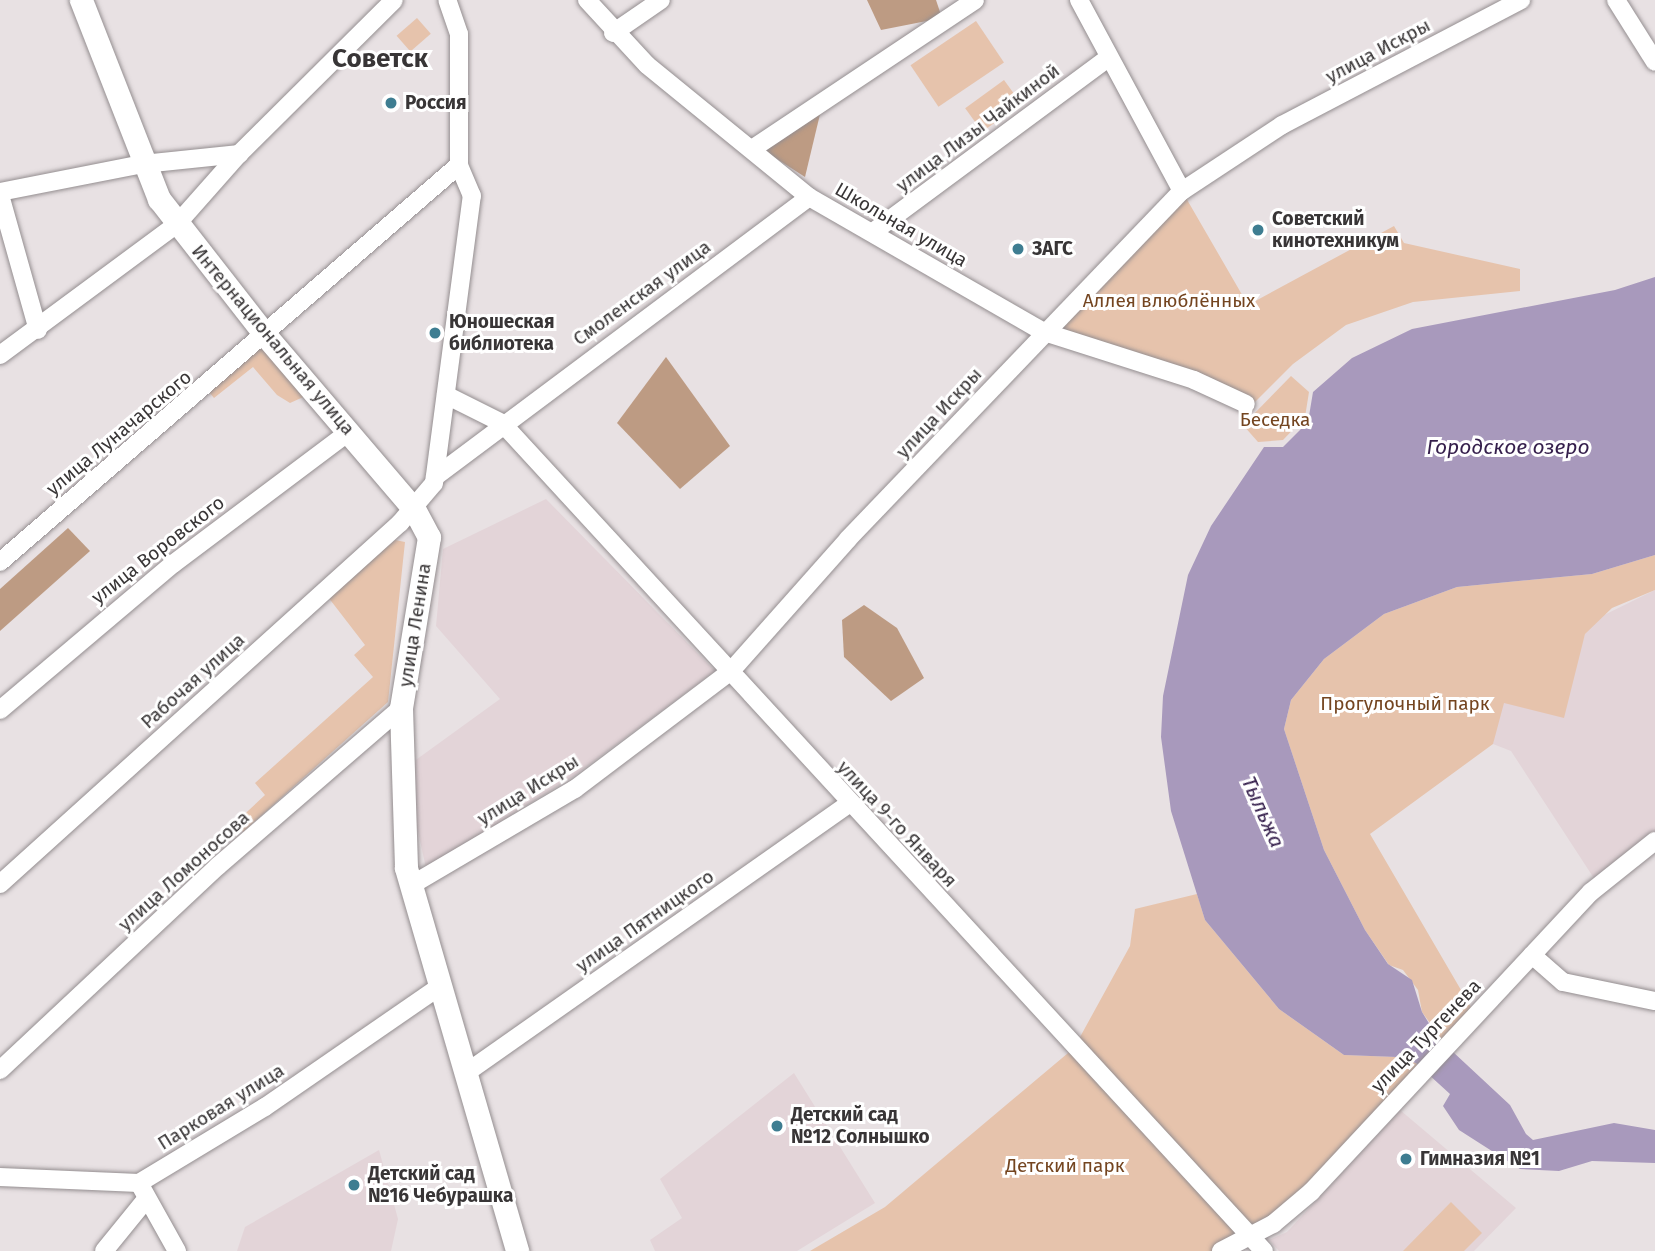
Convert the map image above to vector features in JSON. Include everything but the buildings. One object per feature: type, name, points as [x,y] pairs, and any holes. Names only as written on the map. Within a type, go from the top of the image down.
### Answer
[{"type":"main road","name":"Интернациональная улица","points":[[81,0],[143,164],[177,224],[266,336],[414,509]]},
{"type":"main road","name":"улица Ленина","points":[[414,509],[429,537],[401,708],[402,835],[410,886],[517,1251]]},
{"type":"street","points":[[0,355],[38,330],[177,224],[239,154],[394,0]]},
{"type":"street","points":[[429,537],[434,480],[472,196],[458,165],[459,34],[447,0]]},
{"type":"street","name":"Школьная улица","points":[[586,0],[613,33],[809,197],[1044,332],[1194,380],[1246,404]]},
{"type":"street","points":[[613,33],[661,0]]},
{"type":"street","points":[[752,149],[975,0]]},
{"type":"street","points":[[1079,0],[1182,191]]},
{"type":"street","name":"улица Искры","points":[[410,886],[575,789],[731,671],[1044,332],[1182,191],[1282,125],[1521,0]]},
{"type":"street","points":[[1616,0],[1655,62]]},
{"type":"street","name":"улица Лизы Чайкиной","points":[[873,232],[1108,58]]},
{"type":"street","points":[[38,330],[0,193],[143,164],[239,154]]},
{"type":"street","name":"улица Луначарского","points":[[0,562],[266,336],[458,165]]},
{"type":"street","name":"Смоленская улица","points":[[434,480],[502,423],[809,197]]},
{"type":"street","points":[[446,395],[502,423]]},
{"type":"street","name":"улица 9-го Января","points":[[502,423],[731,671],[849,804],[1264,1251]]},
{"type":"street","name":"улица Воровского","points":[[0,710],[173,564],[349,432]]},
{"type":"street","points":[[414,509],[434,480]]},
{"type":"street","name":"Рабочая улица","points":[[0,884],[414,509]]},
{"type":"street","name":"улица Ломоносова","points":[[0,1070],[218,866],[401,708]]},
{"type":"street","name":"улица Пятницкого","points":[[466,1073],[849,804]]},
{"type":"street","name":"улица Тургенева","points":[[1221,1251],[1250,1236],[1311,1192],[1591,892],[1655,841]]},
{"type":"street","points":[[1532,955],[1563,982],[1655,1001]]},
{"type":"street","name":"Парковая улица","points":[[143,1191],[439,987]]},
{"type":"street","points":[[0,1177],[143,1191]]},
{"type":"street","points":[[104,1251],[143,1191]]},
{"type":"street","points":[[143,1191],[177,1251]]},
{"type":"shaded area","points":[[867,0],[936,0],[942,18],[881,30]]},
{"type":"shaded area","points":[[821,110],[805,177],[763,150]]},
{"type":"shaded area","points":[[666,357],[730,446],[680,489],[617,423]]},
{"type":"shaded area","points":[[546,499],[715,671],[574,776],[426,868],[415,818],[413,762],[500,699],[436,626],[443,549]]},
{"type":"shaded area","points":[[68,528],[90,551],[0,631],[0,589]]},
{"type":"shaded area","points":[[1655,590],[1655,841],[1599,886],[1511,751],[1493,744],[1494,732],[1503,702],[1576,662],[1585,634],[1598,618]]},
{"type":"shaded area","points":[[864,605],[897,628],[924,678],[891,701],[844,657],[842,620]]},
{"type":"shaded area","name":"Детский сад №12 Солнышко","points":[[794,1073],[875,1203],[797,1251],[655,1251],[650,1240],[682,1218],[660,1179]]},
{"type":"shaded area","name":"Гимназия №1","points":[[1400,1110],[1516,1208],[1474,1251],[1279,1251],[1269,1240],[1287,1232]]},
{"type":"shaded area","name":"Детский сад №16 Чебурашка","points":[[379,1150],[398,1219],[391,1251],[237,1251],[245,1227]]},
{"type":"green space","points":[[417,18],[431,34],[410,52],[397,36]]},
{"type":"green space","points":[[976,21],[1004,62],[938,107],[911,65]]},
{"type":"green space","points":[[1004,80],[1021,103],[982,132],[965,108]]},
{"type":"green space","name":"Аллея влюблённых","points":[[1182,191],[1248,305],[1394,226],[1404,243],[1520,269],[1520,291],[1413,302],[1346,325],[1293,364],[1251,406],[1044,332]]},
{"type":"green space","points":[[265,344],[310,394],[290,403],[277,395],[253,367],[214,398],[209,392]]},
{"type":"green space","name":"Беседка","points":[[1291,376],[1309,392],[1305,417],[1283,440],[1258,442],[1243,425]]},
{"type":"green space","points":[[395,540],[405,542],[388,702],[243,832],[235,823],[265,795],[255,783],[373,677],[354,655],[365,645],[328,597]]},
{"type":"green space","name":"Прогулочный парк","points":[[1655,555],[1655,590],[1612,608],[1585,634],[1564,718],[1504,703],[1493,744],[1370,834],[1475,1014],[1446,1045],[1422,1012],[1418,990],[1403,970],[1389,965],[1365,930],[1324,850],[1284,729],[1291,700],[1324,659],[1384,614],[1457,587],[1592,574]]},
{"type":"green space","name":"Детский парк","points":[[1197,894],[1205,920],[1279,1009],[1344,1055],[1397,1057],[1416,1063],[1423,1071],[1311,1192],[1221,1251],[810,1251],[885,1207],[1074,1048],[1130,946],[1135,909]]},
{"type":"green space","points":[[1451,1202],[1482,1233],[1464,1251],[1403,1251]]},
{"type":"water","name":"Городское озеро","points":[[1655,277],[1655,555],[1592,574],[1457,587],[1384,614],[1324,659],[1291,700],[1284,729],[1324,850],[1365,930],[1388,964],[1412,980],[1422,1012],[1438,1038],[1510,1105],[1526,1134],[1533,1140],[1614,1123],[1655,1130],[1655,1163],[1592,1161],[1559,1171],[1520,1169],[1459,1130],[1443,1106],[1450,1094],[1416,1063],[1397,1057],[1344,1055],[1279,1009],[1205,920],[1171,811],[1161,737],[1163,696],[1188,575],[1211,526],[1264,447],[1283,447],[1308,422],[1313,392],[1352,358],[1412,329],[1615,290]]},
{"type":"place","name":"Россия","points":[[391,103]]},
{"type":"place","name":"Советский кинотехникум","points":[[1258,230]]},
{"type":"place","name":"ЗАГС","points":[[1018,249]]},
{"type":"place","name":"Юношеская библиотека","points":[[435,333]]},
{"type":"place","name":"Детский сад №12 Солнышко","points":[[777,1126]]},
{"type":"place","name":"Гимназия №1","points":[[1406,1159]]},
{"type":"place","name":"Детский сад №16 Чебурашка","points":[[354,1185]]},
{"type":"district","name":"Советск","points":[[380,59]]},
{"type":"water label","name":"Тыльжа","points":[[1263,812]]}]
